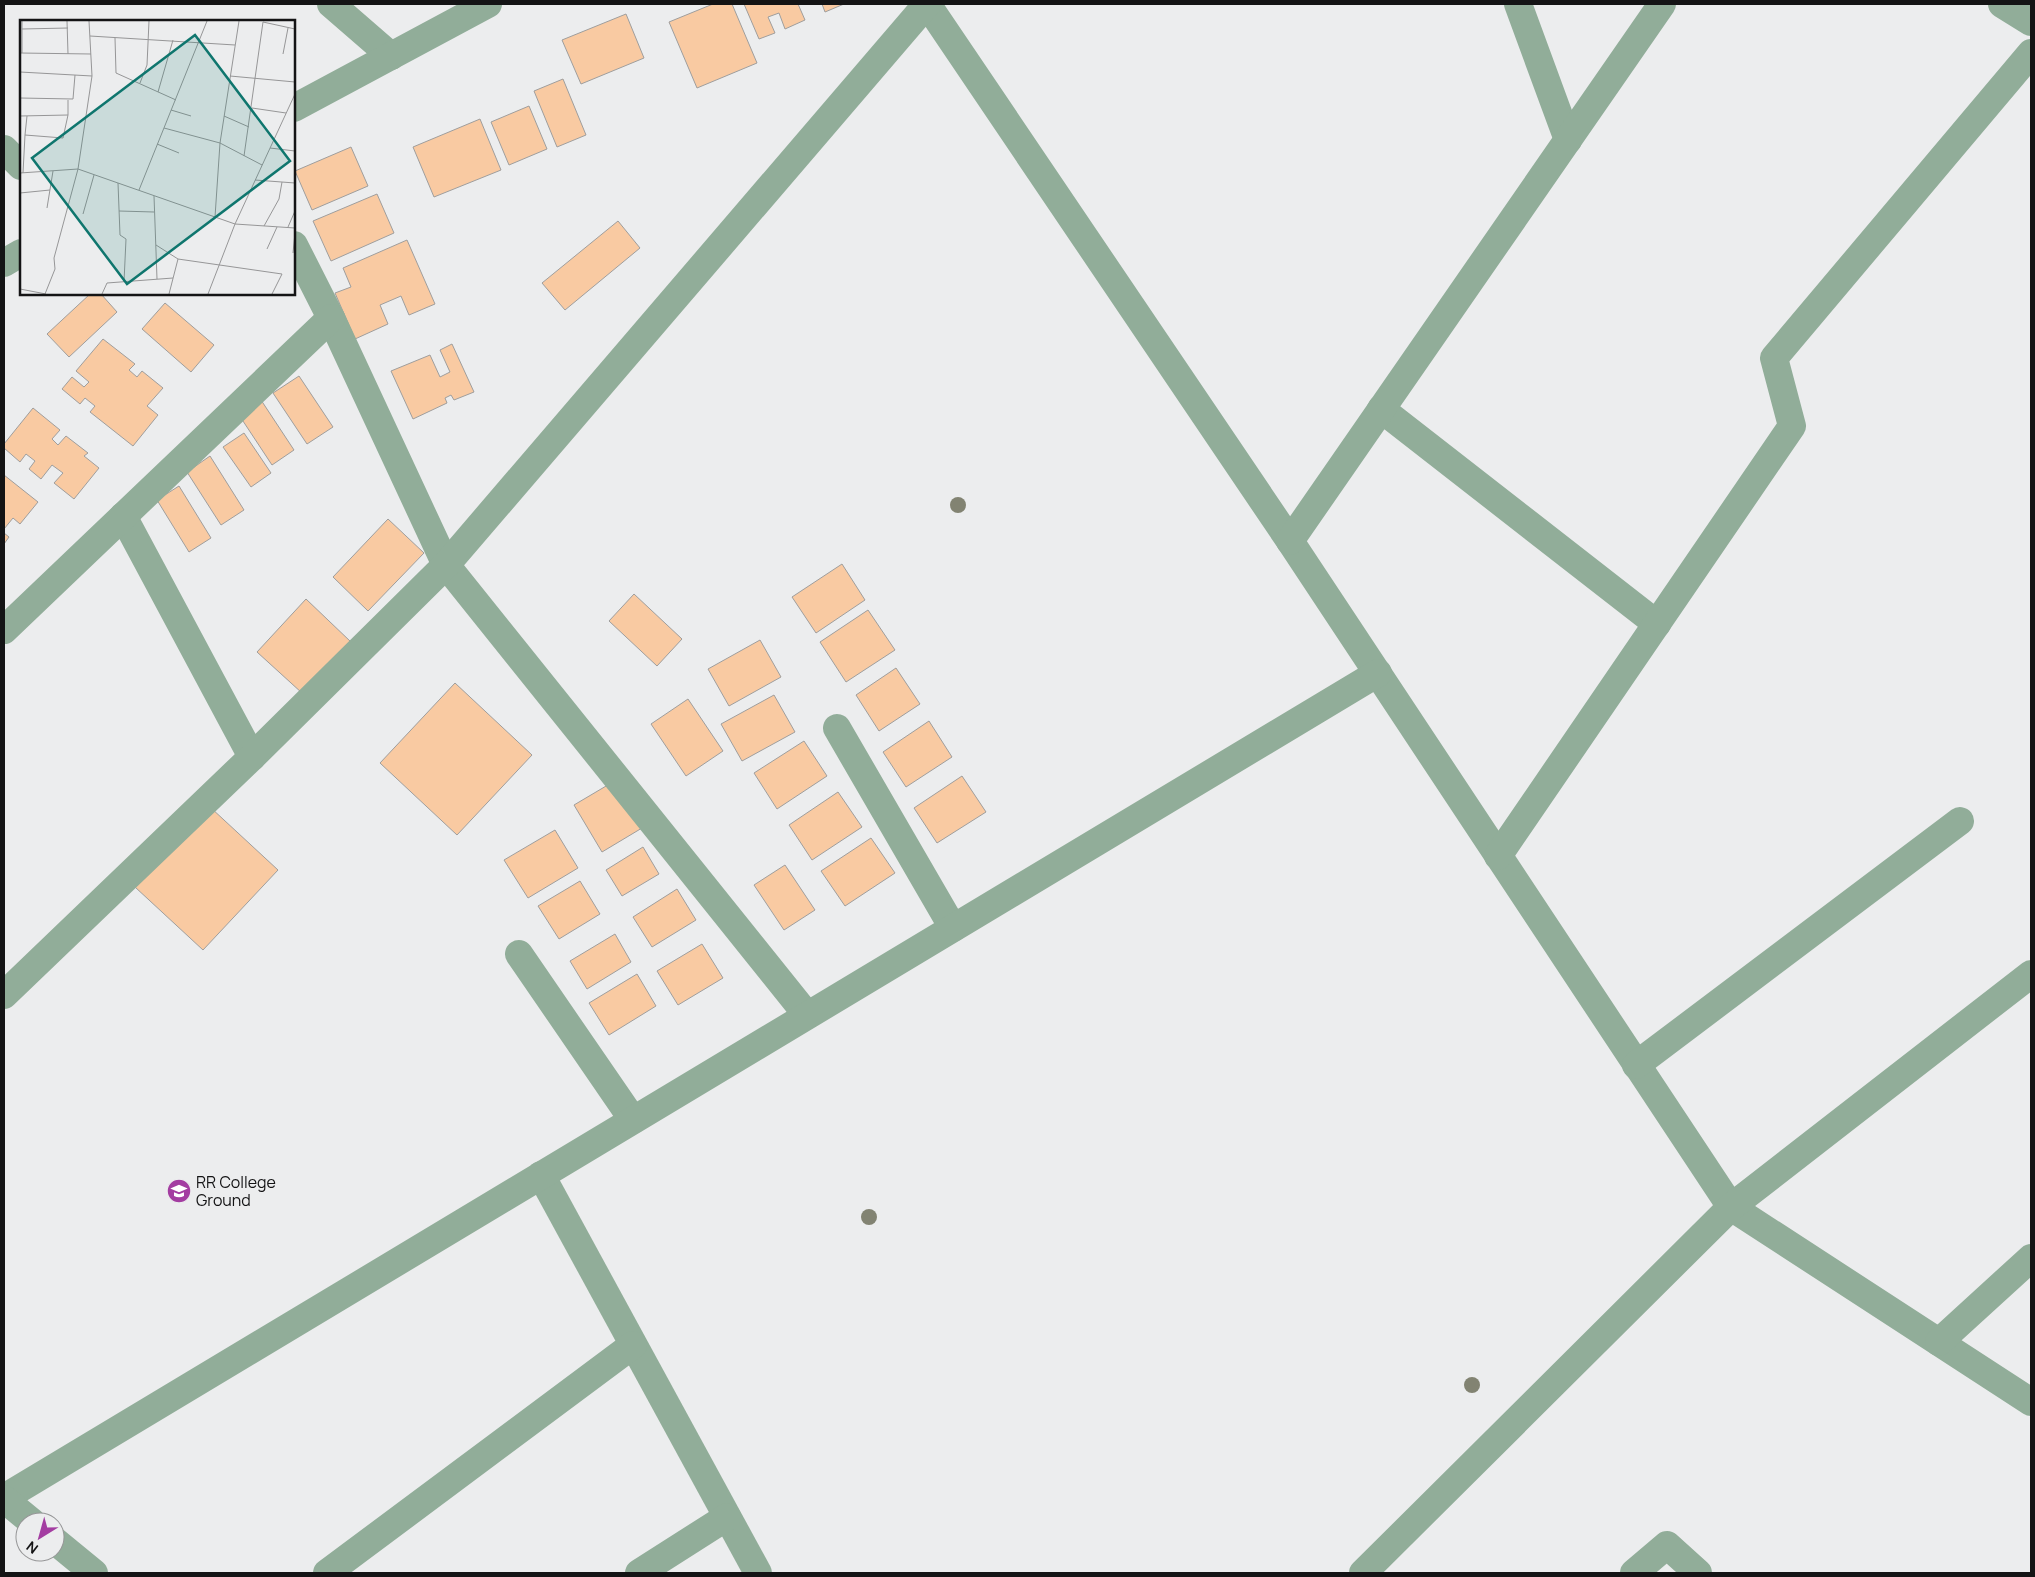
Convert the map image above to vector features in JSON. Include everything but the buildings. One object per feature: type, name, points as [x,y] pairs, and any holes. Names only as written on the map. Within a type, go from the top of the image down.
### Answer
[{"type":"street","points":[[331,4],[391,56]]},
{"type":"street","points":[[295,107],[488,4]]},
{"type":"street","points":[[4,996],[252,757],[446,565],[927,4],[1290,541],[1731,1207],[2031,1402]]},
{"type":"street","points":[[1518,4],[1568,140]]},
{"type":"street","points":[[1290,541],[1662,4]]},
{"type":"street","points":[[2002,4],[2031,22]]},
{"type":"street","points":[[1498,856],[1792,426],[1774,358],[2031,53]]},
{"type":"street","points":[[4,149],[20,165]]},
{"type":"street","points":[[295,248],[331,318],[446,565],[807,1015]]},
{"type":"street","points":[[4,263],[20,254]]},
{"type":"street","points":[[4,630],[331,318]]},
{"type":"street","points":[[1382,409],[1657,624]]},
{"type":"street","points":[[123,516],[252,757]]},
{"type":"street","points":[[20,1512],[4,1498],[1378,673]]},
{"type":"street","points":[[837,728],[953,928]]},
{"type":"street","points":[[1636,1065],[1960,821]]},
{"type":"street","points":[[519,954],[633,1120]]},
{"type":"street","points":[[1363,1573],[1731,1207],[2031,974]]},
{"type":"street","points":[[540,1175],[758,1573]]},
{"type":"street","points":[[1939,1342],[2031,1258]]},
{"type":"street","points":[[327,1573],[633,1345]]},
{"type":"street","points":[[639,1573],[727,1517]]},
{"type":"street","points":[[1634,1573],[1667,1545],[1698,1573]]},
{"type":"street","points":[[65,1549],[94,1573]]},
{"type":"place","name":"RR College Ground","points":[[179,1191]]}]
